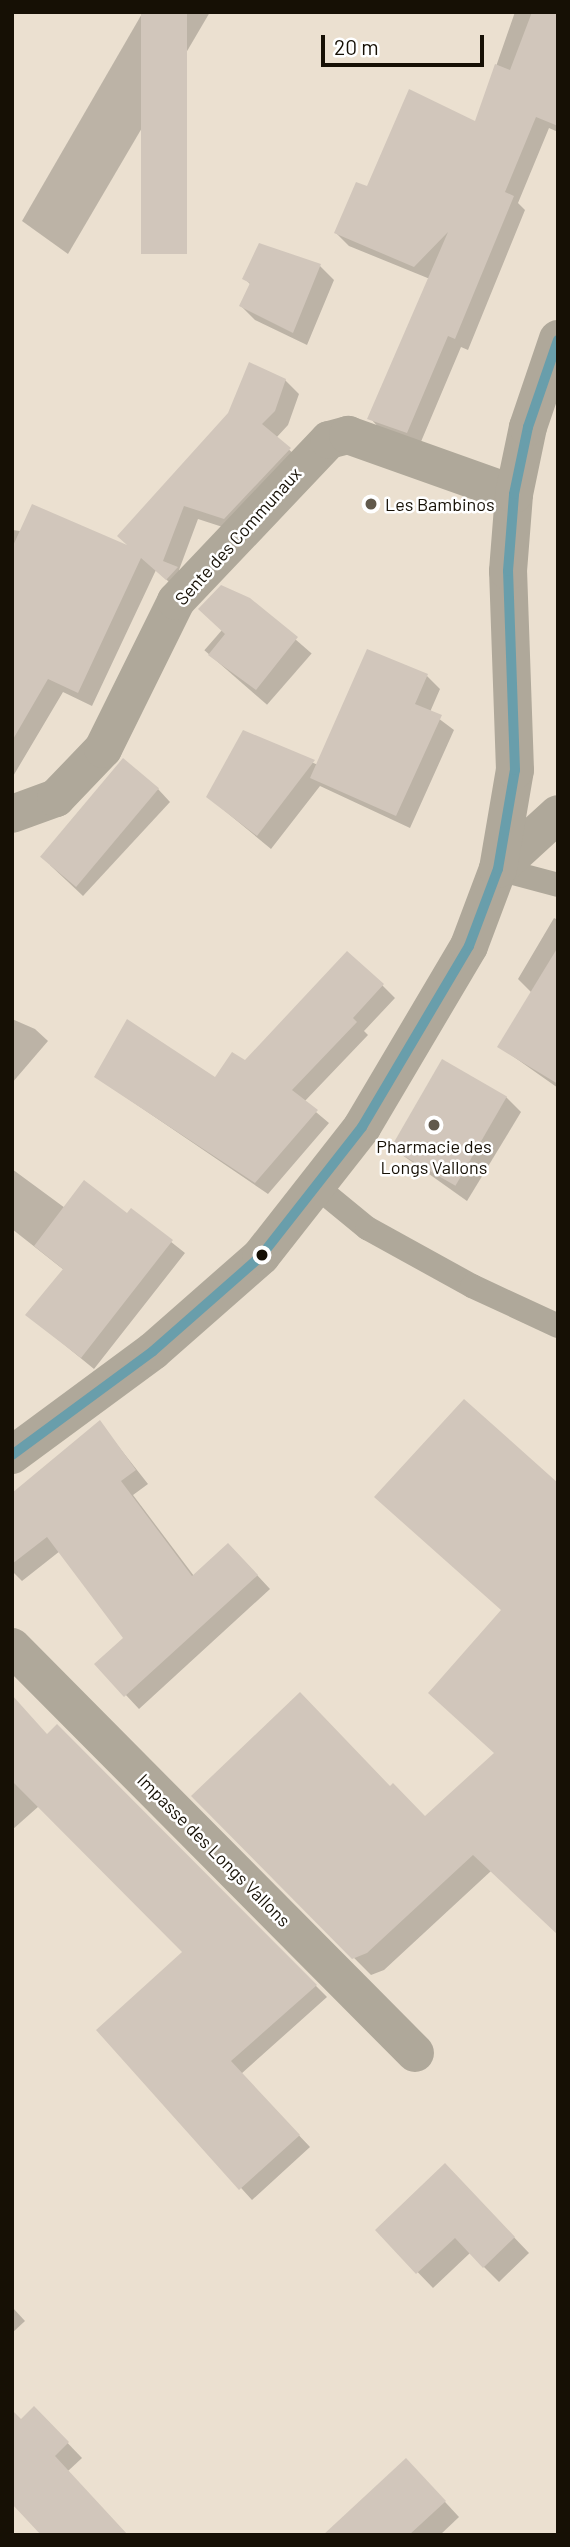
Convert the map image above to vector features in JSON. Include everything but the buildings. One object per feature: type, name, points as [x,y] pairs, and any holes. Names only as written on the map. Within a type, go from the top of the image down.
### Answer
[{"type":"street","points":[[12,1455],[208,1306],[261,1256],[317,1186],[429,1021],[469,947],[498,869],[515,770],[508,571],[514,494],[528,427],[558,339]]},
{"type":"street","name":"Sente des Communaux","points":[[12,814],[56,798],[103,749],[176,601],[329,440],[348,435],[514,494]]},
{"type":"street","points":[[498,869],[558,814]]},
{"type":"street","name":"Impasse des Longs Vallons","points":[[12,1647],[415,2053]]},
{"type":"lane","points":[[498,869],[558,885]]},
{"type":"lane","points":[[317,1186],[367,1228],[472,1286],[558,1326]]},
{"type":"transit line","points":[[12,1455],[153,1351],[261,1256],[362,1127],[469,946],[498,869],[515,770],[508,571],[514,494],[528,427],[558,340]]},
{"type":"place","name":"Les Bambinos","points":[[371,504]]},
{"type":"place","name":"Pharmacie des Longs Vallons","points":[[434,1125]]}]
